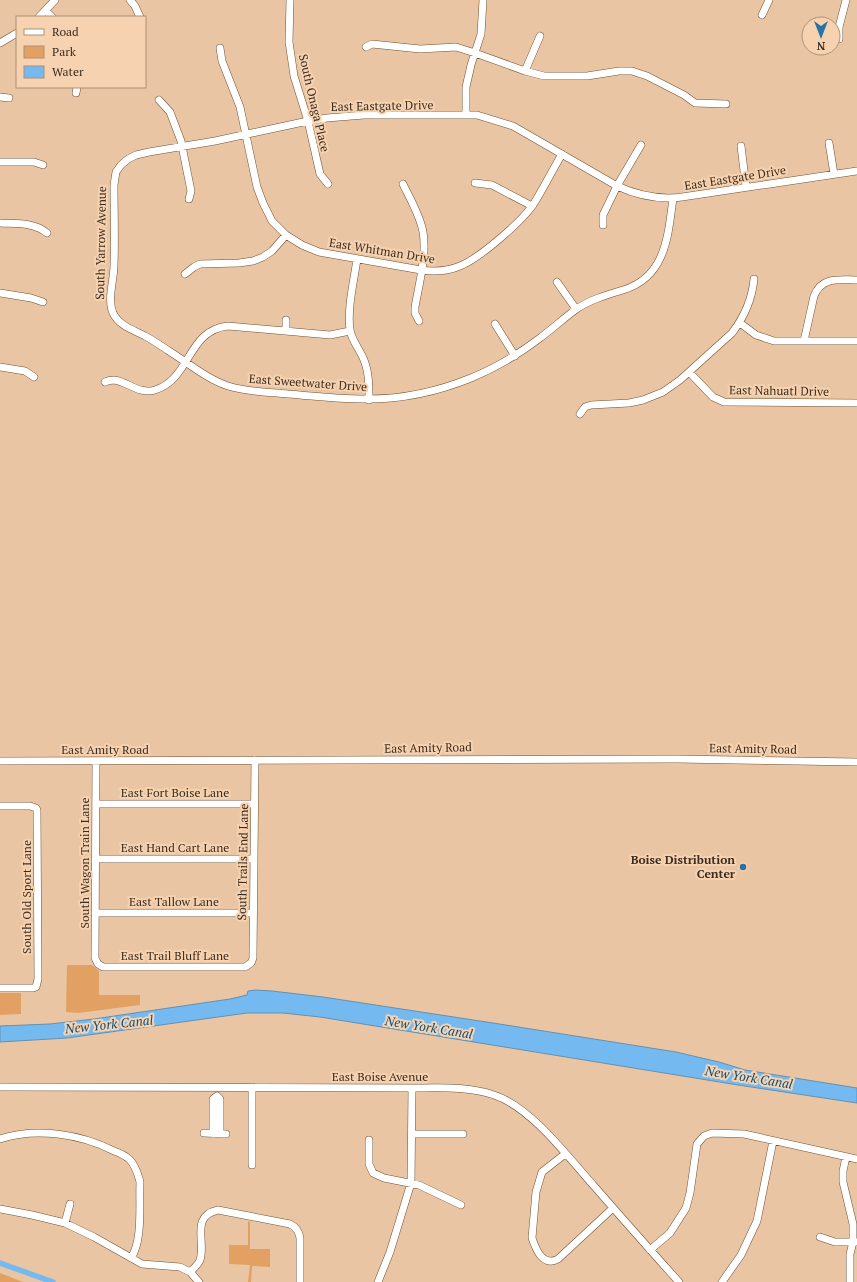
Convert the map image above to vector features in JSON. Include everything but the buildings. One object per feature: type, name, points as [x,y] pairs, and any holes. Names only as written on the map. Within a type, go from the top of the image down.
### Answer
[{"type":"street","points":[[40,16],[55,0]]},
{"type":"street","points":[[130,0],[135,6],[140,16]]},
{"type":"street","name":"South Onaga Place","points":[[290,0],[289,23],[291,58],[299,93],[308,121],[320,174],[328,184]]},
{"type":"street","points":[[466,116],[466,87],[482,30],[483,0]]},
{"type":"street","points":[[762,15],[769,0]]},
{"type":"street","points":[[841,19],[846,0]]},
{"type":"street","points":[[46,11],[51,16]]},
{"type":"street","points":[[0,43],[16,34]]},
{"type":"street","points":[[525,71],[540,36]]},
{"type":"street","points":[[366,47],[372,44],[407,49],[456,47],[544,76],[587,76],[619,71],[632,71],[647,76],[684,95],[695,104],[726,104]]},
{"type":"street","name":"East Whitman Drive","points":[[220,48],[222,61],[240,107],[257,187],[263,203],[272,221],[286,235],[302,245],[319,252],[434,272],[462,265],[506,233],[532,206],[562,154]]},
{"type":"street","points":[[0,97],[9,98]]},
{"type":"street","points":[[159,100],[170,112],[182,147],[191,191],[189,199]]},
{"type":"street","name":"East Eastgate Drive","points":[[116,172],[128,159],[136,155],[149,152],[246,135],[308,121],[364,115],[477,116],[513,126],[617,186],[632,193],[646,197],[673,198],[857,171]]},
{"type":"street","points":[[830,143],[834,174]]},
{"type":"street","points":[[603,225],[603,215],[617,186],[642,145]]},
{"type":"street","points":[[741,146],[746,187]]},
{"type":"street","points":[[0,162],[34,162],[43,164]]},
{"type":"street","name":"South Yarrow Avenue","points":[[113,314],[110,302],[114,265],[114,185],[116,172]]},
{"type":"street","points":[[475,183],[492,185],[532,206]]},
{"type":"street","points":[[403,184],[423,233],[424,245],[415,307],[415,313],[419,322]]},
{"type":"street","name":"East Sweetwater Drive","points":[[113,314],[121,324],[146,337],[186,362],[227,385],[242,389],[369,400],[406,396],[436,390],[471,378],[515,356],[576,309],[599,297],[625,290],[637,284],[647,276],[658,264],[666,245],[673,198]]},
{"type":"street","points":[[0,223],[26,224],[41,228],[47,233]]},
{"type":"street","points":[[185,274],[200,264],[239,263],[253,261],[272,251],[286,235]]},
{"type":"street","points":[[357,259],[349,315],[350,330],[366,366],[369,400]]},
{"type":"street","points":[[580,414],[585,407],[591,405],[629,403],[650,398],[669,388],[689,372],[740,323],[752,294],[754,279]]},
{"type":"street","points":[[804,341],[817,290],[821,284],[828,281],[857,280]]},
{"type":"street","points":[[557,282],[576,309]]},
{"type":"street","points":[[0,293],[31,298],[43,302]]},
{"type":"street","points":[[286,320],[286,331]]},
{"type":"street","points":[[740,323],[756,335],[768,340],[857,341]]},
{"type":"street","points":[[495,324],[515,356]]},
{"type":"street","points":[[105,382],[114,380],[142,391],[155,390],[169,383],[186,362],[202,337],[217,327],[228,326],[330,335],[350,330]]},
{"type":"street","points":[[0,367],[25,372],[34,377]]},
{"type":"street","name":"East Nahuatl Drive","points":[[689,372],[713,397],[724,402],[857,403]]},
{"type":"street","name":"East Amity Road","points":[[0,761],[676,759],[857,762]]},
{"type":"street","name":"South Trails End Lane","points":[[251,963],[253,958],[255,760]]},
{"type":"street","name":"South Wagon Train Lane","points":[[96,761],[95,958],[98,964]]},
{"type":"street","name":"East Fort Boise Lane","points":[[96,804],[254,804]]},
{"type":"street","name":"South Old Sport Lane","points":[[0,806],[30,806],[36,808],[38,897],[38,979],[36,987],[0,988]]},
{"type":"street","name":"East Hand Cart Lane","points":[[96,859],[254,859]]},
{"type":"street","name":"East Tallow Lane","points":[[95,913],[253,913]]},
{"type":"street","name":"East Trail Bluff Lane","points":[[98,964],[103,967],[245,967],[251,963]]},
{"type":"street","name":"East Boise Avenue","points":[[0,1087],[412,1088],[464,1089],[495,1095],[514,1104],[532,1118],[679,1282]]},
{"type":"street","points":[[204,1133],[220,1134],[220,1099],[217,1096],[217,1087]]},
{"type":"street","points":[[252,1087],[252,1165]]},
{"type":"street","points":[[378,1282],[390,1252],[411,1183],[412,1088]]},
{"type":"street","points":[[0,1139],[27,1134],[53,1133],[96,1142],[131,1160],[140,1182],[139,1241],[132,1258]]},
{"type":"street","points":[[650,1250],[670,1233],[686,1208],[690,1193],[697,1144],[704,1136],[712,1133],[735,1133],[857,1160]]},
{"type":"street","points":[[412,1134],[463,1134]]},
{"type":"street","points":[[368,1140],[369,1164],[373,1173],[384,1178],[419,1185],[461,1205]]},
{"type":"street","points":[[722,1282],[741,1255],[757,1221],[774,1141]]},
{"type":"street","points":[[565,1154],[542,1172],[536,1192],[532,1238],[540,1256],[547,1261],[554,1261],[558,1259],[613,1208]]},
{"type":"street","points":[[846,1157],[843,1171],[843,1182],[853,1224],[855,1242],[850,1254],[850,1282]]},
{"type":"street","points":[[65,1223],[70,1204]]},
{"type":"street","points":[[0,1209],[65,1223],[94,1237],[142,1264],[180,1267],[190,1272],[199,1282]]},
{"type":"street","points":[[190,1272],[200,1260],[201,1224],[208,1214],[218,1210],[290,1224],[297,1229],[300,1238],[300,1282]]},
{"type":"street","points":[[820,1237],[835,1242],[855,1242]]},
{"type":"green space","points":[[67,965],[92,965],[99,971],[99,995],[140,995],[140,1005],[78,1013],[66,1012]]},
{"type":"green space","points":[[0,993],[21,993],[21,1014],[0,1015]]},
{"type":"green space","points":[[248,1221],[250,1222],[250,1249],[270,1249],[270,1267],[252,1266],[251,1282],[248,1282],[250,1265],[229,1264],[229,1245],[248,1245]]},
{"type":"green space","points":[[0,1273],[23,1282],[0,1282]]},
{"type":"water","name":"New York Canal","points":[[255,990],[323,997],[676,1052],[745,1070],[857,1088],[857,1103],[320,1017],[283,1013],[247,1013],[67,1038],[0,1042],[0,1026],[50,1024],[94,1019],[230,999],[247,995],[248,991]]},
{"type":"waterway","points":[[0,1263],[53,1282]]},
{"type":"place","name":"Boise Distribution Center","points":[[743,867]]}]
